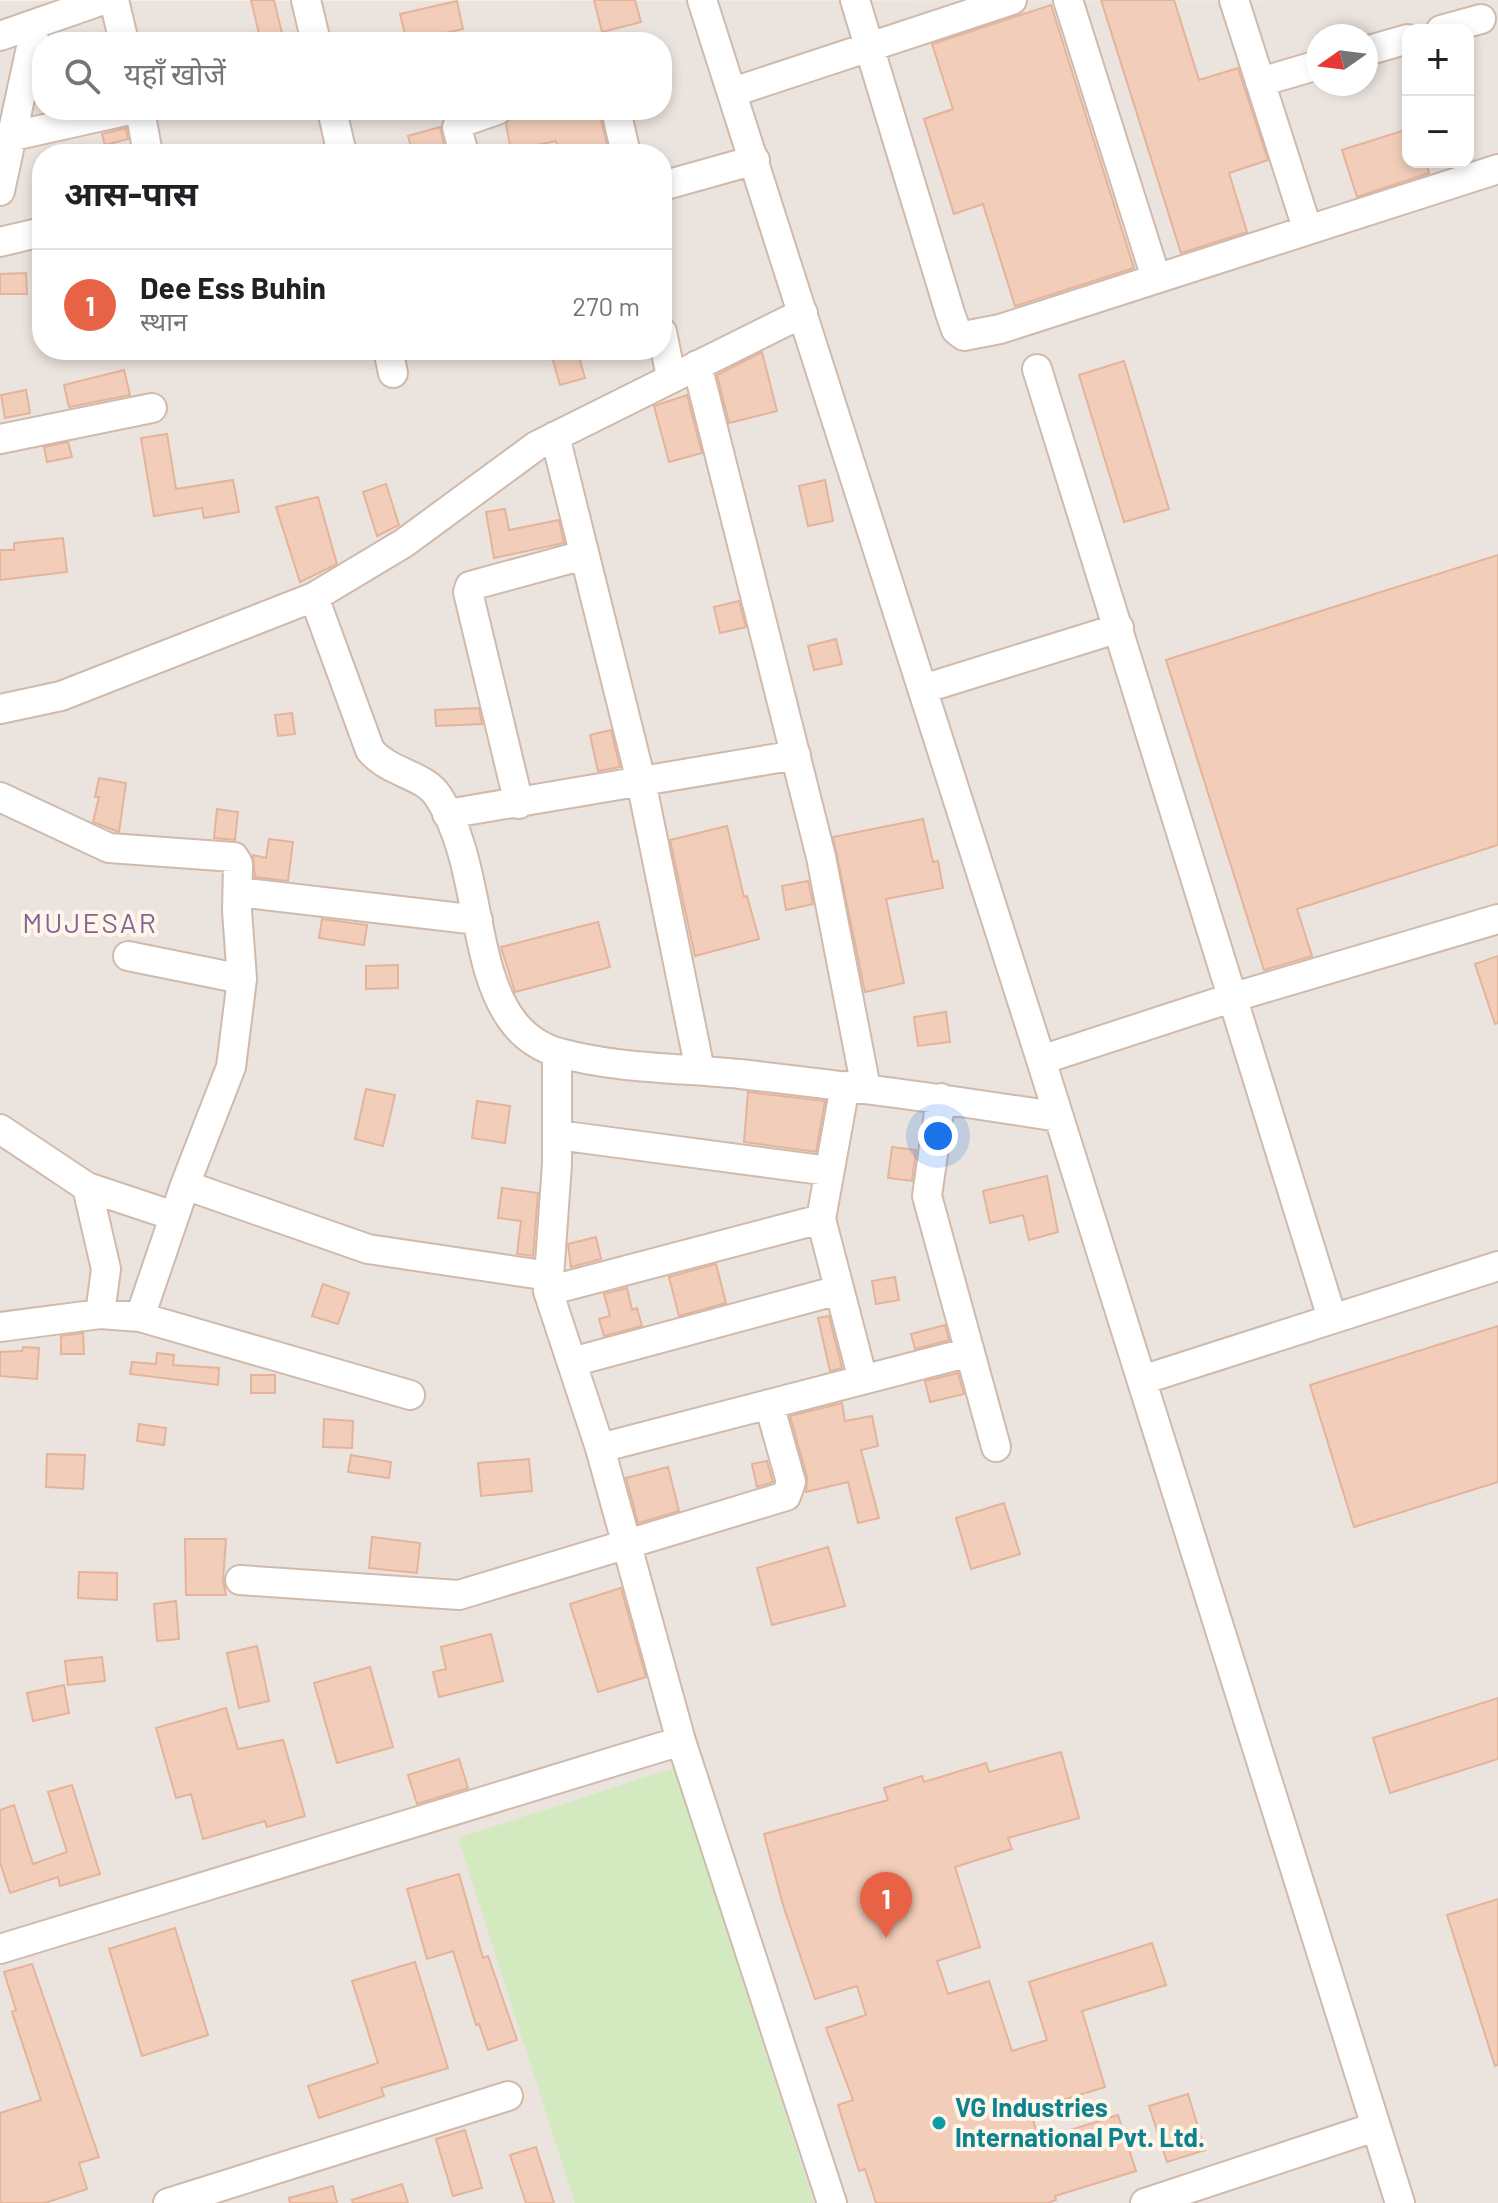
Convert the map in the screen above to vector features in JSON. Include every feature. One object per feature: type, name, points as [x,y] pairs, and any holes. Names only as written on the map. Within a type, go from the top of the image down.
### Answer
[{"type":"street","points":[[0,36],[103,0]]},
{"type":"street","points":[[114,0],[122,32]]},
{"type":"street","points":[[306,0],[314,32]]},
{"type":"street","points":[[702,0],[1041,1060],[1400,2203]]},
{"type":"street","points":[[855,0],[950,313],[956,330],[964,336],[1000,329],[1498,169]]},
{"type":"street","points":[[733,92],[1012,0]]},
{"type":"street","points":[[1068,0],[1156,278]]},
{"type":"street","points":[[1234,0],[1307,228]]},
{"type":"street","points":[[1463,24],[1481,19]]},
{"type":"street","points":[[34,32],[36,24]]},
{"type":"street","points":[[1378,48],[1402,41]]},
{"type":"street","points":[[0,191],[32,43]]},
{"type":"street","points":[[1260,82],[1306,69]]},
{"type":"street","points":[[13,136],[85,120]]},
{"type":"street","points":[[142,120],[146,144]]},
{"type":"street","points":[[334,120],[340,144]]},
{"type":"street","points":[[461,144],[457,127],[469,120]]},
{"type":"street","points":[[618,120],[624,144]]},
{"type":"street","points":[[672,183],[755,160]]},
{"type":"street","points":[[0,242],[32,234]]},
{"type":"street","points":[[0,709],[61,696],[314,597],[404,543],[536,446],[803,313]]},
{"type":"street","points":[[668,360],[671,377]]},
{"type":"street","points":[[697,365],[821,857],[855,1087],[829,1171],[821,1219],[863,1380]]},
{"type":"street","points":[[1037,369],[1332,1318]]},
{"type":"street","points":[[0,439],[152,408]]},
{"type":"street","points":[[555,436],[641,781],[700,1070]]},
{"type":"street","points":[[519,804],[468,592],[470,586],[584,555]]},
{"type":"street","points":[[314,597],[370,750],[382,765],[430,787],[447,814],[469,869],[497,997],[506,1013],[535,1043],[557,1053],[614,1063],[855,1087],[1059,1117]]},
{"type":"street","points":[[923,689],[1119,628]]},
{"type":"street","points":[[447,814],[796,755]]},
{"type":"street","points":[[0,797],[109,848],[234,857],[238,864],[242,979],[231,1067],[185,1185],[140,1317]]},
{"type":"street","points":[[238,892],[478,920]]},
{"type":"street","points":[[1041,1060],[1234,997],[1498,919]]},
{"type":"street","points":[[128,956],[242,979]]},
{"type":"street","points":[[557,1053],[558,1135],[549,1283],[600,1448],[681,1741],[832,2203]]},
{"type":"street","points":[[941,1098],[927,1196],[996,1447]]},
{"type":"street","points":[[0,1129],[87,1187],[174,1216]]},
{"type":"street","points":[[558,1135],[829,1171]]},
{"type":"street","points":[[185,1185],[368,1249],[549,1283],[821,1219]]},
{"type":"street","points":[[87,1187],[106,1269],[100,1314]]},
{"type":"street","points":[[1142,1380],[1498,1266]]},
{"type":"street","points":[[572,1362],[839,1290]]},
{"type":"street","points":[[0,1327],[100,1314],[140,1317],[410,1395]]},
{"type":"street","points":[[600,1448],[970,1352]]},
{"type":"street","points":[[240,1580],[459,1595],[786,1496],[791,1482],[769,1404]]},
{"type":"street","points":[[0,1949],[681,1741]]},
{"type":"street","points":[[168,2203],[508,2096]]},
{"type":"street","points":[[1145,2203],[1375,2127]]},
{"type":"shaded area","points":[[1498,0],[1498,2203],[0,2203],[0,1]]},
{"type":"green space","points":[[674,1768],[814,2203],[575,2203],[458,1838]]},
{"type":"building","points":[[251,0],[274,0],[282,32],[259,32]]},
{"type":"building","points":[[594,0],[635,0],[641,22],[602,32]]},
{"type":"building","points":[[1101,0],[1174,0],[1199,80],[1238,68],[1268,160],[1229,173],[1247,232],[1181,253]]},
{"type":"building","points":[[457,1],[463,29],[404,32],[400,14]]},
{"type":"building","points":[[1051,5],[1134,268],[1015,306],[983,204],[954,214],[924,119],[953,109],[932,44]]},
{"type":"building","points":[[508,120],[601,120],[607,144],[557,144],[556,141],[510,144],[506,124]]},
{"type":"building","points":[[440,127],[444,144],[410,144],[408,136]]},
{"type":"building","points":[[126,128],[128,139],[105,144],[102,134]]},
{"type":"building","points":[[1402,131],[1402,168],[1428,168],[1429,173],[1357,197],[1342,150]]},
{"type":"building","points":[[26,273],[27,294],[0,294],[0,274]]},
{"type":"building","points":[[762,352],[777,411],[729,423],[717,375]]},
{"type":"building","points":[[553,360],[580,360],[585,378],[560,385]]},
{"type":"building","points":[[1124,361],[1169,509],[1124,522],[1079,375]]},
{"type":"building","points":[[124,370],[130,395],[69,407],[64,385]]},
{"type":"building","points":[[26,390],[30,413],[5,418],[1,395]]},
{"type":"building","points":[[687,395],[702,453],[669,462],[654,406]]},
{"type":"building","points":[[167,434],[176,489],[233,480],[239,512],[204,518],[202,508],[154,516],[141,438]]},
{"type":"building","points":[[68,442],[72,457],[47,462],[44,447]]},
{"type":"building","points":[[825,480],[833,521],[808,526],[799,486]]},
{"type":"building","points":[[386,484],[399,525],[377,536],[363,492]]},
{"type":"building","points":[[318,497],[337,564],[300,582],[276,507]]},
{"type":"building","points":[[505,509],[509,530],[559,520],[564,543],[494,558],[486,512]]},
{"type":"building","points":[[63,538],[67,572],[0,580],[0,550],[14,550],[14,543]]},
{"type":"building","points":[[1498,555],[1498,845],[1297,909],[1312,956],[1264,970],[1166,660]]},
{"type":"building","points":[[739,601],[746,627],[720,633],[714,607]]},
{"type":"building","points":[[836,639],[842,664],[814,670],[808,646]]},
{"type":"building","points":[[479,708],[482,724],[436,726],[435,710]]},
{"type":"building","points":[[292,713],[295,734],[278,736],[275,715]]},
{"type":"building","points":[[611,730],[620,767],[598,771],[590,735]]},
{"type":"building","points":[[99,778],[126,783],[119,832],[93,822],[99,797],[95,797]]},
{"type":"building","points":[[217,809],[238,812],[235,840],[214,838]]},
{"type":"building","points":[[923,819],[933,862],[938,861],[943,888],[886,899],[904,983],[865,992],[833,837]]},
{"type":"building","points":[[727,826],[744,897],[747,896],[759,939],[695,956],[670,840]]},
{"type":"building","points":[[269,839],[293,842],[288,881],[255,877],[253,855],[266,858]]},
{"type":"building","points":[[808,881],[813,904],[786,910],[782,886]]},
{"type":"building","points":[[322,919],[367,925],[364,945],[319,938]]},
{"type":"building","points":[[598,922],[610,967],[515,992],[501,947]]},
{"type":"building","points":[[1498,956],[1498,1023],[1495,1024],[1475,964]]},
{"type":"building","points":[[398,965],[398,988],[366,989],[366,966]]},
{"type":"building","points":[[946,1012],[950,1042],[918,1046],[914,1017]]},
{"type":"building","points":[[366,1089],[395,1095],[383,1146],[355,1139]]},
{"type":"building","points":[[748,1092],[825,1101],[816,1152],[744,1142]]},
{"type":"building","points":[[477,1101],[510,1106],[505,1143],[472,1138]]},
{"type":"building","points":[[892,1147],[916,1150],[912,1181],[888,1178]]},
{"type":"building","points":[[1047,1176],[1058,1232],[1029,1240],[1023,1215],[990,1223],[983,1191]]},
{"type":"building","points":[[502,1188],[538,1193],[533,1256],[517,1254],[521,1221],[498,1218]]},
{"type":"building","points":[[596,1237],[601,1259],[571,1267],[568,1244]]},
{"type":"building","points":[[716,1264],[726,1303],[679,1316],[669,1277]]},
{"type":"building","points":[[895,1277],[899,1300],[876,1304],[872,1281]]},
{"type":"building","points":[[323,1284],[349,1293],[338,1324],[312,1316]]},
{"type":"building","points":[[627,1288],[632,1310],[637,1308],[642,1326],[604,1336],[599,1319],[610,1316],[604,1294]]},
{"type":"building","points":[[829,1316],[842,1368],[830,1371],[818,1318]]},
{"type":"building","points":[[945,1325],[949,1340],[915,1349],[911,1334]]},
{"type":"building","points":[[1498,1326],[1498,1482],[1354,1527],[1310,1385]]},
{"type":"building","points":[[83,1333],[84,1354],[61,1354],[61,1336]]},
{"type":"building","points":[[23,1347],[39,1348],[37,1379],[0,1376],[0,1352],[22,1351]]},
{"type":"building","points":[[157,1353],[174,1355],[173,1365],[219,1368],[218,1385],[130,1374],[132,1362],[156,1364]]},
{"type":"building","points":[[958,1373],[964,1394],[930,1402],[925,1381]]},
{"type":"building","points":[[251,1375],[275,1375],[275,1393],[251,1393]]},
{"type":"building","points":[[842,1403],[845,1421],[872,1416],[878,1446],[861,1450],[879,1518],[858,1523],[848,1482],[806,1492],[807,1477],[790,1416]]},
{"type":"building","points":[[324,1419],[353,1421],[352,1448],[323,1447]]},
{"type":"building","points":[[139,1424],[166,1428],[164,1445],[137,1441]]},
{"type":"building","points":[[47,1454],[85,1455],[83,1489],[46,1487]]},
{"type":"building","points":[[351,1455],[391,1462],[389,1478],[348,1472]]},
{"type":"building","points":[[529,1459],[532,1491],[481,1496],[478,1463]]},
{"type":"building","points":[[767,1461],[773,1482],[757,1487],[752,1464]]},
{"type":"building","points":[[668,1467],[679,1511],[638,1523],[626,1478]]},
{"type":"building","points":[[1004,1503],[1020,1554],[971,1569],[956,1518]]},
{"type":"building","points":[[372,1537],[420,1543],[417,1573],[369,1568]]},
{"type":"building","points":[[185,1539],[226,1539],[223,1580],[226,1595],[186,1595]]},
{"type":"building","points":[[828,1547],[845,1606],[772,1625],[757,1568]]},
{"type":"building","points":[[79,1572],[117,1573],[117,1600],[78,1598]]},
{"type":"building","points":[[621,1588],[646,1677],[598,1692],[570,1604]]},
{"type":"building","points":[[176,1601],[179,1639],[157,1641],[154,1604]]},
{"type":"building","points":[[491,1634],[503,1681],[439,1697],[433,1672],[446,1669],[441,1647]]},
{"type":"building","points":[[257,1646],[269,1701],[239,1708],[227,1653]]},
{"type":"building","points":[[102,1657],[105,1681],[68,1685],[65,1661]]},
{"type":"building","points":[[370,1667],[393,1747],[337,1763],[314,1683]]},
{"type":"building","points":[[64,1685],[69,1713],[33,1721],[27,1693]]},
{"type":"building","points":[[1498,1698],[1498,1759],[1390,1793],[1373,1738]]},
{"type":"building","points":[[226,1708],[238,1749],[283,1740],[305,1816],[267,1827],[265,1821],[203,1839],[191,1794],[176,1798],[156,1728]]},
{"type":"building","points":[[1061,1752],[1079,1818],[1008,1838],[1012,1849],[955,1867],[980,1947],[937,1961],[948,1994],[989,1981],[1012,2051],[1047,2040],[1029,1982],[1152,1943],[1166,1985],[1082,2011],[1105,2087],[1030,2110],[1039,2140],[1118,2115],[1136,2171],[1055,2196],[1056,2200],[1048,2203],[876,2203],[865,2169],[859,2171],[838,2105],[853,2100],[826,2028],[866,2015],[857,1986],[815,1999],[783,1905],[764,1834],[888,1800],[884,1788],[922,1776],[924,1782],[986,1763],[989,1772]]},
{"type":"building","points":[[459,1759],[468,1788],[417,1804],[408,1775]]},
{"type":"building","points":[[72,1785],[100,1874],[60,1886],[58,1877],[10,1893],[0,1862],[0,1810],[14,1805],[33,1864],[67,1852],[48,1792]]},
{"type":"building","points":[[459,1874],[483,1958],[488,1956],[517,2040],[488,2050],[479,2024],[476,2025],[453,1951],[427,1959],[407,1889]]},
{"type":"building","points":[[1498,1899],[1498,2065],[1495,2066],[1447,1915]]},
{"type":"building","points":[[175,1928],[208,2035],[142,2056],[109,1949]]},
{"type":"building","points":[[415,1962],[448,2068],[381,2088],[384,2096],[319,2118],[308,2086],[378,2063],[352,1981]]},
{"type":"building","points":[[32,1964],[99,2157],[79,2163],[87,2189],[45,2203],[0,2203],[0,2113],[41,2100],[12,2012],[16,2010],[4,1972]]},
{"type":"building","points":[[1188,2094],[1205,2150],[1167,2162],[1149,2106]]},
{"type":"building","points":[[465,2130],[482,2188],[453,2196],[436,2139]]},
{"type":"building","points":[[536,2147],[554,2203],[526,2203],[510,2155]]},
{"type":"building","points":[[402,2184],[408,2203],[353,2203],[352,2200]]},
{"type":"building","points":[[333,2186],[337,2203],[290,2203],[289,2198]]},
{"type":"place","name":"Dee Ess Buhin","points":[[886,1938]]},
{"type":"place","name":"VG Industries International Pvt. Ltd.","points":[[939,2123]]},
{"type":"district","name":"MUJESAR","points":[[90,923]]}]
